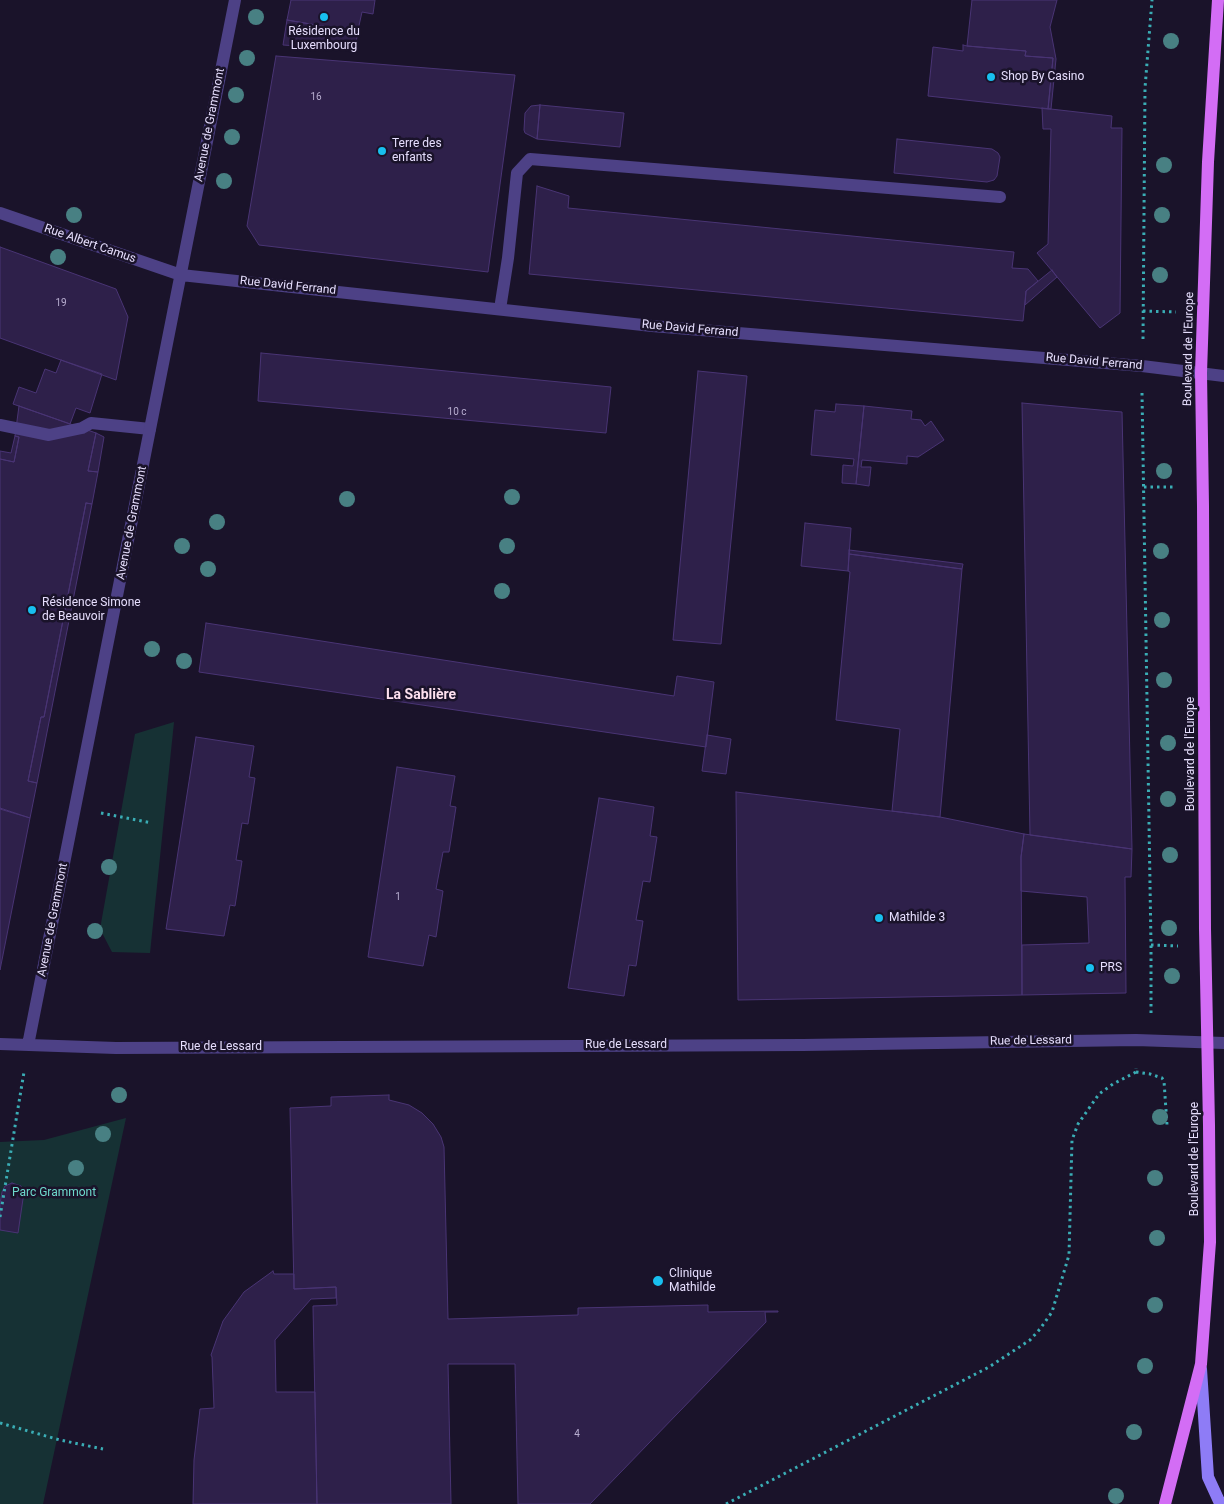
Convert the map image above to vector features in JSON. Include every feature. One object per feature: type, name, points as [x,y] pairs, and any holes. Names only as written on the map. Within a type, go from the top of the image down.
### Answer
[{"type":"main road","name":"Boulevard de l'Europe","points":[[1165,1504],[1201,1364],[1210,1242],[1205,929],[1204,506],[1201,373],[1208,162],[1218,0]]},
{"type":"street","name":"Avenue de Grammont","points":[[28,1045],[235,0]]},
{"type":"street","points":[[500,309],[518,173],[530,159],[1000,197]]},
{"type":"street","name":"Rue Albert Camus","points":[[0,213],[181,275]]},
{"type":"street","name":"Rue David Ferrand","points":[[181,275],[652,326],[1142,366],[1224,376]]},
{"type":"street","points":[[0,425],[49,435],[82,428],[91,423],[150,429]]},
{"type":"street","name":"Rue de Lessard","points":[[0,1044],[116,1048],[802,1045],[1136,1040],[1224,1043]]},
{"type":"street","points":[[1201,1364],[1208,1477],[1219,1501],[1224,1504]]},
{"type":"path","points":[[1143,340],[1145,88],[1152,0]]},
{"type":"path","name":"Boulevard de l'Europe","points":[[1143,311],[1181,312]]},
{"type":"path","points":[[1142,388],[1151,945],[1150,1021]]},
{"type":"path","points":[[1144,487],[1180,488]]},
{"type":"path","points":[[75,808],[152,823]]},
{"type":"path","points":[[1151,945],[1178,946]]},
{"type":"path","points":[[0,1217],[28,1045]]},
{"type":"path","points":[[1136,1072],[1137,1062]]},
{"type":"path","points":[[726,1504],[989,1367],[1030,1340],[1052,1312],[1069,1255],[1072,1140],[1078,1124],[1099,1094],[1136,1072],[1150,1074],[1162,1078],[1164,1081],[1167,1125]]},
{"type":"path","points":[[0,1424],[103,1449]]},
{"type":"green space","points":[[174,722],[150,953],[112,952],[100,929],[135,734]]},
{"type":"green space","name":"Parc Grammont","points":[[126,1118],[43,1504],[0,1504],[0,1142],[44,1140]]},
{"type":"building","name":"Résidence du Luxembourg","points":[[291,0],[375,0],[373,14],[362,12],[358,30],[345,30],[287,20]]},
{"type":"building","points":[[972,0],[1057,0],[1050,27],[1056,59],[1051,109],[1048,109],[1053,58],[1025,56],[1026,51],[967,46]]},
{"type":"building","points":[[287,20],[345,30],[358,30],[355,50],[283,45]]},
{"type":"building","name":"Shop By Casino","points":[[963,45],[1026,51],[1025,56],[1053,58],[1048,109],[928,96],[933,47],[963,51]]},
{"type":"building","name":"Terre des enfants","points":[[276,56],[515,75],[488,272],[259,245],[247,226]]},
{"type":"building","points":[[540,105],[624,113],[620,147],[537,139]]},
{"type":"building","points":[[540,105],[537,139],[525,133],[525,113],[531,106]]},
{"type":"building","points":[[1042,108],[1112,116],[1111,128],[1122,128],[1120,313],[1100,328],[1037,253],[1048,244],[1051,129],[1043,129]]},
{"type":"building","points":[[897,139],[992,149],[1000,157],[997,176],[994,180],[987,182],[894,173]]},
{"type":"building","points":[[537,186],[569,196],[568,208],[1014,252],[1012,268],[1028,269],[1038,281],[1026,291],[1023,321],[529,274]]},
{"type":"building","points":[[0,247],[116,289],[128,317],[116,380],[0,338]]},
{"type":"building","points":[[1052,270],[1057,277],[1025,305],[1026,291]]},
{"type":"building","points":[[261,353],[611,387],[606,433],[258,401]]},
{"type":"building","points":[[61,360],[102,374],[90,413],[76,408],[70,424],[13,404],[19,387],[36,393],[45,369],[56,373]]},
{"type":"building","points":[[698,371],[747,376],[721,644],[673,640]]},
{"type":"building","points":[[1022,403],[1122,412],[1132,849],[1030,835]]},
{"type":"building","points":[[836,404],[864,406],[856,484],[842,483],[843,465],[853,466],[854,459],[811,455],[815,410],[835,412]]},
{"type":"building","name":"Résidence Simone de Beauvoir","points":[[19,406],[96,433],[88,471],[98,472],[92,504],[86,503],[44,717],[41,717],[28,781],[37,783],[30,818],[0,809],[0,459],[14,462],[19,437],[15,436]]},
{"type":"building","points":[[864,406],[912,411],[911,419],[921,420],[925,426],[931,421],[944,440],[918,457],[907,456],[907,464],[862,460],[861,467],[871,467],[869,486],[856,484]]},
{"type":"building","points":[[96,433],[104,437],[98,472],[88,471]]},
{"type":"building","points":[[15,436],[19,437],[14,462],[0,459],[0,451],[11,453]]},
{"type":"building","points":[[86,503],[92,504],[37,783],[28,781],[41,717],[44,717]]},
{"type":"building","points":[[805,523],[851,528],[848,571],[801,566]]},
{"type":"building","points":[[849,550],[963,564],[962,569],[849,554]]},
{"type":"building","points":[[849,554],[962,569],[940,817],[892,811],[900,729],[836,720],[850,572],[848,571]]},
{"type":"building","points":[[206,623],[674,696],[677,676],[714,682],[706,747],[199,672]]},
{"type":"building","points":[[707,735],[731,739],[726,774],[702,771]]},
{"type":"building","points":[[196,737],[254,746],[249,777],[255,778],[248,824],[242,823],[236,860],[242,861],[235,906],[230,905],[224,936],[166,929]]},
{"type":"building","points":[[397,767],[455,776],[450,806],[456,807],[449,852],[443,852],[436,889],[443,891],[436,937],[429,935],[423,966],[368,957]]},
{"type":"building","name":"Mathilde 3","points":[[736,792],[940,817],[1024,834],[1021,857],[1022,995],[738,1000]]},
{"type":"building","points":[[599,798],[654,807],[650,836],[657,837],[650,882],[643,881],[636,920],[643,921],[636,966],[629,965],[624,996],[568,988]]},
{"type":"building","points":[[0,808],[30,818],[0,970]]},
{"type":"building","points":[[1024,834],[1132,849],[1131,877],[1125,877],[1126,993],[1022,995],[1022,945],[1089,943],[1087,897],[1021,891],[1021,857]]},
{"type":"building","points":[[389,1095],[389,1100],[409,1105],[422,1113],[433,1124],[441,1137],[444,1147],[448,1319],[578,1315],[578,1308],[708,1305],[708,1312],[778,1311],[765,1312],[766,1322],[590,1504],[518,1504],[515,1364],[448,1364],[451,1504],[317,1504],[313,1306],[337,1305],[336,1287],[294,1289],[290,1108],[331,1106],[331,1097]]},
{"type":"building","points":[[12,1183],[21,1186],[24,1192],[18,1233],[0,1230],[2,1192],[5,1186]]},
{"type":"building","points":[[273,1271],[274,1274],[294,1274],[294,1289],[336,1287],[336,1298],[311,1299],[275,1340],[276,1392],[315,1392],[317,1504],[193,1504],[194,1460],[200,1409],[214,1408],[211,1355],[223,1321],[244,1292]]},
{"type":"place","name":"Résidence du Luxembourg","points":[[324,17]]},
{"type":"place","name":"Shop By Casino","points":[[991,77]]},
{"type":"place","name":"Terre des enfants","points":[[382,151]]},
{"type":"place","name":"Résidence Simone de Beauvoir","points":[[32,610]]},
{"type":"place","name":"Mathilde 3","points":[[879,918]]},
{"type":"place","name":"PRS","points":[[1090,968]]},
{"type":"place","name":"Clinique Mathilde","points":[[658,1281]]},
{"type":"district","name":"La Sablière","points":[[421,695]]}]
